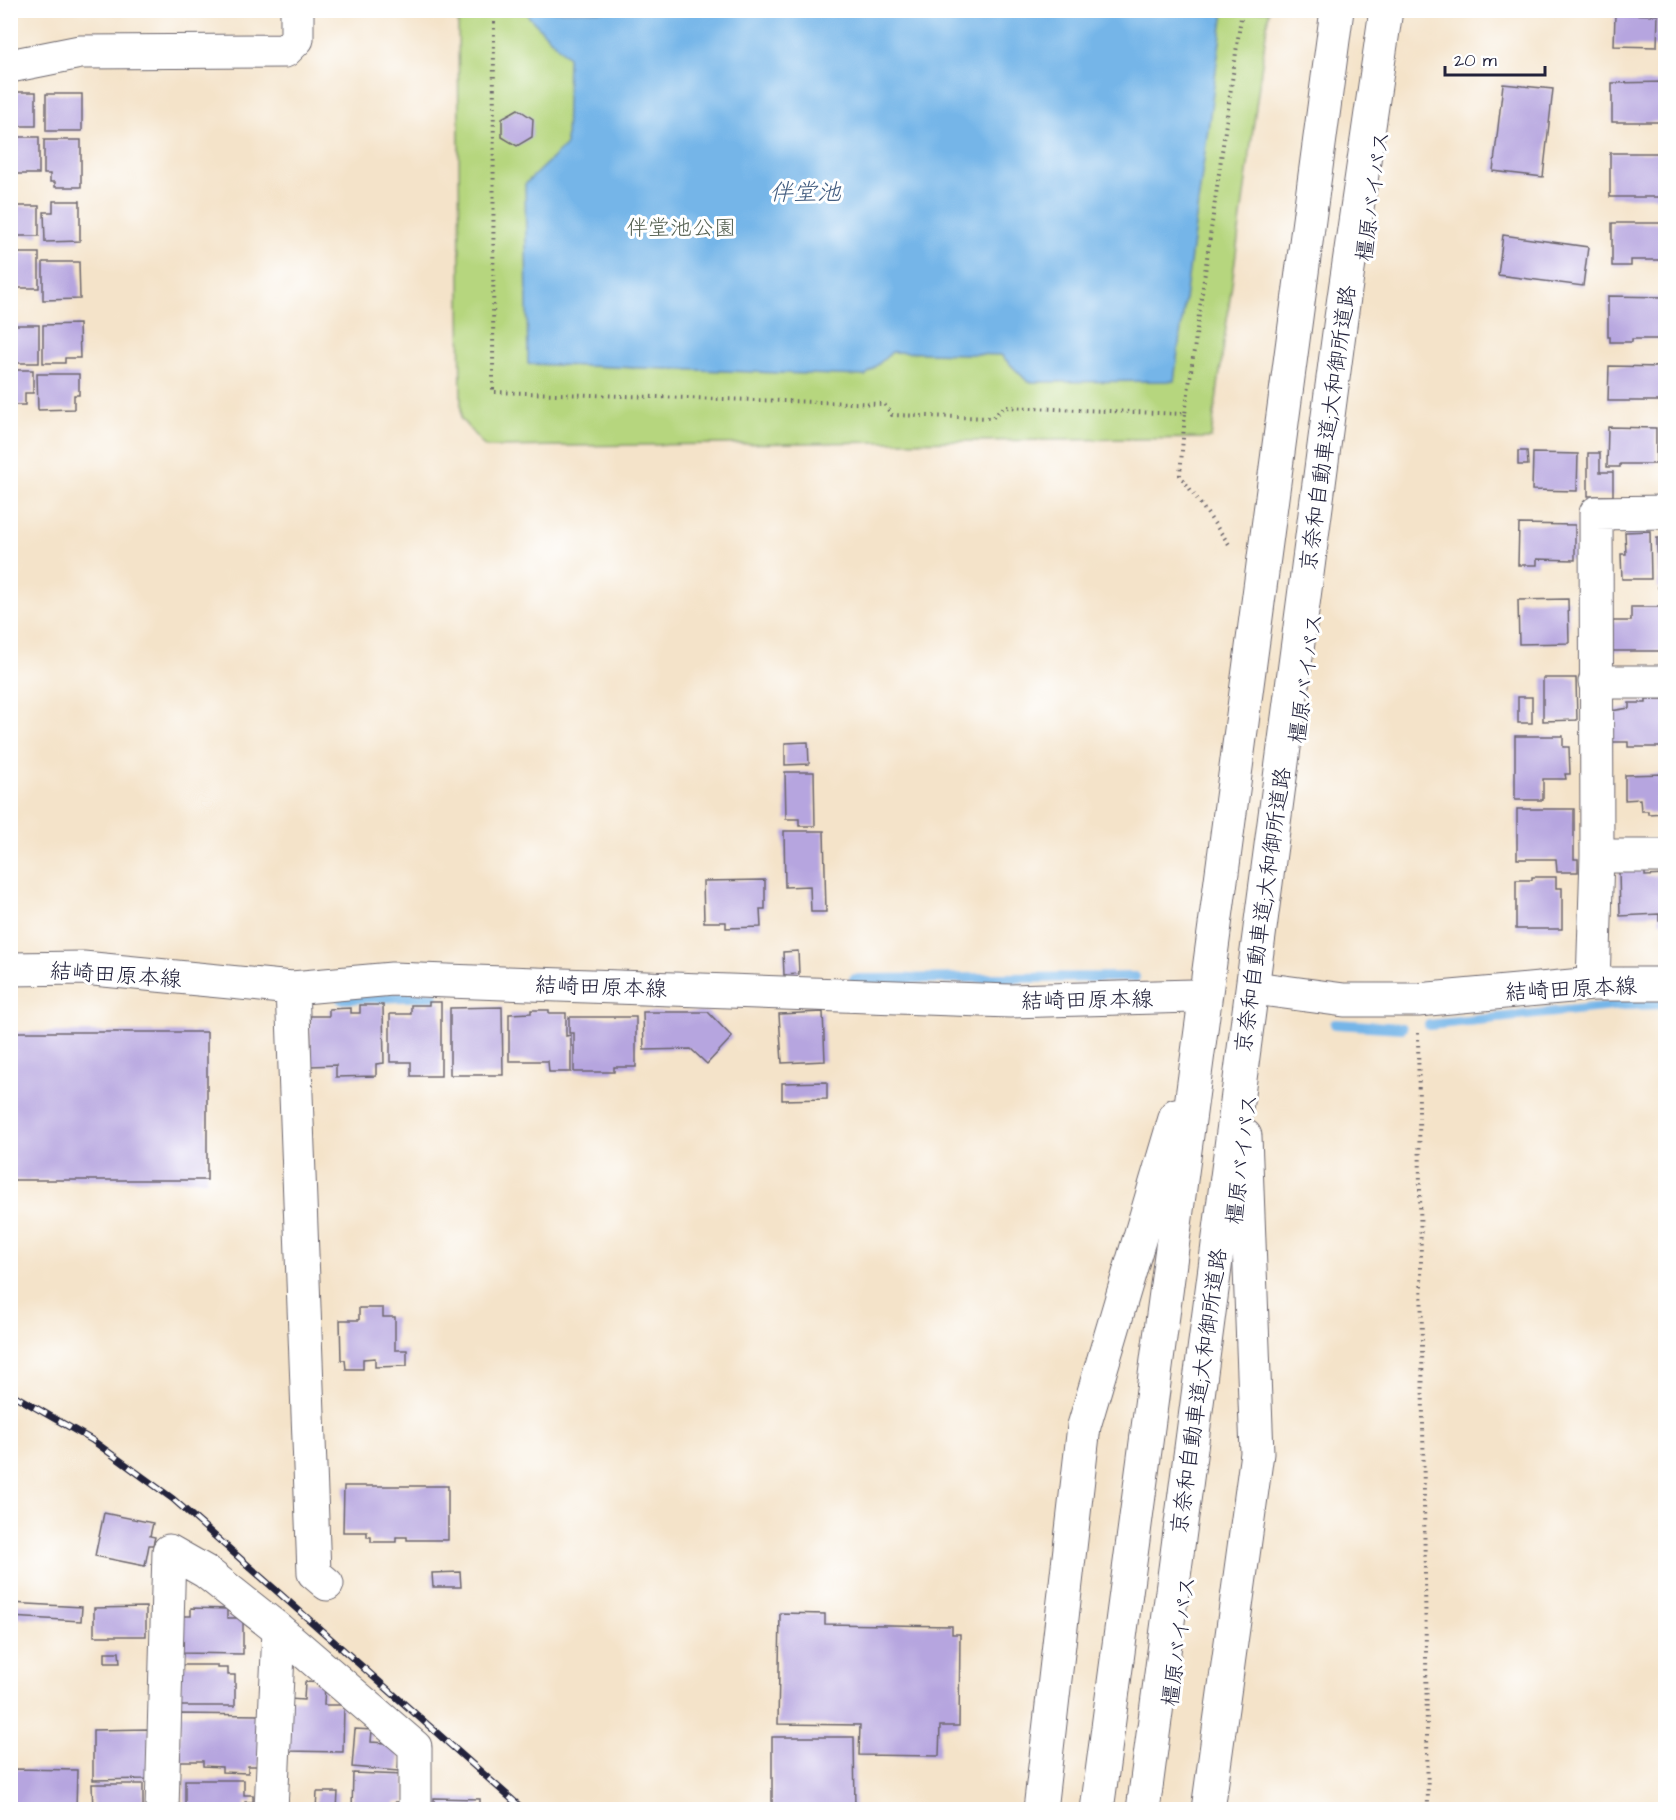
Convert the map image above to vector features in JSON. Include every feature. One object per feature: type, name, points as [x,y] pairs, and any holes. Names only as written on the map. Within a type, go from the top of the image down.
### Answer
[{"type":"main road","points":[[10,66],[80,52],[285,51],[297,39],[297,10]]},
{"type":"main road","points":[[1085,1809],[1248,572],[1326,10]]},
{"type":"main road","name":"京奈和自動車道;大和御所道路","points":[[1097,1809],[1337,10]]},
{"type":"main road","name":"京奈和自動車道;大和御所道路","points":[[1143,1809],[1339,330],[1386,10]]},
{"type":"main road","name":"橿原バイパス","points":[[1155,1809],[1245,1136],[1262,989],[1399,10]]},
{"type":"main road","points":[[1593,984],[1597,856],[1596,513],[1665,512]]},
{"type":"main road","points":[[1595,682],[1665,682]]},
{"type":"main road","points":[[1597,856],[1665,856]]},
{"type":"main road","name":"結崎田原本線","points":[[10,969],[83,968],[292,997],[392,979],[1010,1001],[1193,996]]},
{"type":"main road","name":"結崎田原本線","points":[[1262,989],[1344,999],[1418,1000],[1593,984],[1665,984]]},
{"type":"main road","points":[[292,997],[314,1573],[327,1584]]},
{"type":"main road","points":[[1040,1809],[1084,1426],[1176,1115]]},
{"type":"main road","points":[[1208,1809],[1257,1453],[1245,1136]]},
{"type":"main road","points":[[162,1809],[169,1551],[206,1572],[279,1630],[415,1747],[415,1809]]},
{"type":"main road","points":[[271,1809],[279,1630]]},
{"type":"path","points":[[494,10],[493,392],[884,404],[892,415],[981,418],[992,418],[1004,407],[1185,414]]},
{"type":"path","points":[[1242,10],[1185,414],[1180,475],[1248,572]]},
{"type":"path","points":[[1418,1000],[1428,1809]]},
{"type":"green space","name":"伴堂池","points":[[458,11],[1269,11],[1211,438],[485,447],[461,419]]},
{"type":"water","name":"伴堂池","points":[[528,11],[1224,11],[1174,381],[1028,382],[1001,355],[892,352],[865,376],[528,364],[525,184],[566,145],[568,57],[528,16]]},
{"type":"building","points":[[1615,14],[1658,15],[1657,47],[1614,46]]},
{"type":"building","points":[[1666,82],[1663,122],[1612,122],[1612,83]]},
{"type":"building","points":[[1503,84],[1553,89],[1543,177],[1493,171]]},
{"type":"building","points":[[10,92],[36,92],[36,126],[10,126]]},
{"type":"building","points":[[46,94],[82,94],[82,131],[46,131]]},
{"type":"building","points":[[518,109],[533,119],[532,137],[517,146],[502,137],[502,118]]},
{"type":"building","points":[[10,137],[39,137],[39,174],[10,174]]},
{"type":"building","points":[[44,140],[81,140],[81,187],[55,187],[55,182],[50,182],[50,174],[44,174]]},
{"type":"building","points":[[1610,153],[1663,153],[1664,197],[1610,197]]},
{"type":"building","points":[[53,201],[80,201],[80,241],[45,242],[44,212],[53,212]]},
{"type":"building","points":[[10,206],[39,206],[39,236],[10,236]]},
{"type":"building","points":[[1612,223],[1661,223],[1661,260],[1631,260],[1631,266],[1612,266]]},
{"type":"building","points":[[1503,235],[1588,247],[1583,286],[1498,275]]},
{"type":"building","points":[[10,253],[39,253],[39,288],[10,288]]},
{"type":"building","points":[[43,262],[79,262],[80,299],[43,300]]},
{"type":"building","points":[[1608,296],[1666,297],[1666,339],[1632,339],[1632,342],[1610,342]]},
{"type":"building","points":[[79,324],[80,358],[65,358],[65,363],[43,363],[43,325]]},
{"type":"building","points":[[10,325],[39,325],[39,363],[11,363]]},
{"type":"building","points":[[1609,366],[1663,367],[1661,401],[1608,401]]},
{"type":"building","points":[[10,370],[33,370],[33,393],[25,393],[25,405],[10,405]]},
{"type":"building","points":[[37,374],[79,374],[79,395],[74,395],[74,409],[38,410]]},
{"type":"building","points":[[1608,427],[1656,428],[1656,464],[1620,464],[1620,467],[1607,467]]},
{"type":"building","points":[[1518,451],[1527,451],[1528,465],[1518,465]]},
{"type":"building","points":[[1533,453],[1578,454],[1577,491],[1532,490]]},
{"type":"building","points":[[1588,453],[1600,453],[1600,472],[1613,472],[1613,496],[1588,496]]},
{"type":"building","points":[[1519,524],[1575,525],[1575,560],[1537,559],[1537,565],[1518,565]]},
{"type":"building","points":[[1650,531],[1651,579],[1622,579],[1621,554],[1626,554],[1625,532]]},
{"type":"building","points":[[1657,538],[1666,538],[1666,588],[1658,588]]},
{"type":"building","points":[[1568,599],[1569,643],[1519,644],[1518,600]]},
{"type":"building","points":[[1631,607],[1666,607],[1666,651],[1613,651],[1613,621],[1631,621]]},
{"type":"building","points":[[1543,678],[1576,678],[1577,720],[1543,721]]},
{"type":"building","points":[[1518,697],[1532,697],[1532,723],[1518,723]]},
{"type":"building","points":[[1646,699],[1666,699],[1666,747],[1628,747],[1628,742],[1611,742],[1611,711],[1629,708],[1629,703],[1646,703]]},
{"type":"building","points":[[1515,736],[1563,736],[1563,747],[1569,747],[1570,774],[1565,774],[1566,779],[1543,779],[1543,800],[1515,800]]},
{"type":"building","points":[[808,742],[809,764],[785,765],[785,743]]},
{"type":"building","points":[[785,772],[814,772],[815,826],[799,826],[799,819],[786,819]]},
{"type":"building","points":[[1666,774],[1666,813],[1648,814],[1648,811],[1641,811],[1640,799],[1625,800],[1625,775]]},
{"type":"building","points":[[1517,809],[1574,809],[1574,859],[1578,859],[1578,872],[1557,872],[1556,859],[1517,859]]},
{"type":"building","points":[[784,831],[824,831],[826,912],[811,912],[810,886],[785,887]]},
{"type":"building","points":[[1619,871],[1645,871],[1645,876],[1666,875],[1666,921],[1659,921],[1659,914],[1620,916]]},
{"type":"building","points":[[1532,877],[1556,877],[1556,888],[1562,888],[1562,929],[1516,929],[1516,880],[1532,880]]},
{"type":"building","points":[[765,880],[765,909],[760,909],[761,927],[726,928],[726,922],[704,922],[703,881]]},
{"type":"building","points":[[798,951],[799,974],[784,975],[783,952]]},
{"type":"building","points":[[429,1002],[441,1002],[441,1076],[411,1076],[411,1062],[390,1062],[390,1014],[411,1014],[411,1005],[429,1005]]},
{"type":"building","points":[[360,1005],[383,1005],[384,1063],[376,1064],[376,1076],[336,1077],[336,1065],[311,1066],[310,1016],[329,1016],[329,1009],[351,1008],[351,1013],[360,1013]]},
{"type":"building","points":[[502,1007],[503,1075],[450,1075],[450,1008]]},
{"type":"building","points":[[531,1010],[566,1013],[566,1036],[571,1035],[571,1072],[549,1072],[548,1061],[509,1061],[509,1014],[531,1013]]},
{"type":"building","points":[[643,1012],[708,1012],[732,1037],[707,1064],[691,1049],[644,1050]]},
{"type":"building","points":[[823,1012],[825,1061],[782,1063],[779,1014]]},
{"type":"building","points":[[569,1017],[636,1017],[636,1067],[614,1067],[614,1072],[574,1072],[574,1033],[569,1033]]},
{"type":"building","points":[[10,1032],[207,1032],[207,1180],[10,1180]]},
{"type":"building","points":[[827,1082],[827,1099],[782,1100],[782,1083]]},
{"type":"building","points":[[359,1308],[383,1308],[383,1317],[395,1317],[395,1350],[407,1350],[407,1366],[375,1367],[375,1358],[363,1359],[363,1369],[346,1369],[345,1360],[341,1360],[340,1320],[359,1320]]},
{"type":"building","points":[[344,1486],[448,1486],[448,1540],[407,1540],[407,1537],[396,1537],[396,1542],[371,1542],[371,1537],[367,1537],[367,1532],[343,1532]]},
{"type":"building","points":[[104,1513],[153,1523],[150,1536],[155,1537],[153,1545],[149,1545],[145,1566],[95,1556]]},
{"type":"building","points":[[460,1572],[461,1587],[433,1587],[432,1573]]},
{"type":"building","points":[[10,1603],[82,1607],[81,1621],[10,1617]]},
{"type":"building","points":[[146,1607],[146,1636],[94,1636],[94,1608]]},
{"type":"building","points":[[191,1608],[227,1609],[227,1618],[243,1618],[243,1654],[180,1653],[181,1616],[191,1616]]},
{"type":"building","points":[[780,1613],[825,1614],[825,1624],[952,1626],[952,1634],[960,1634],[959,1726],[940,1726],[939,1756],[859,1755],[860,1725],[778,1724]]},
{"type":"building","points":[[105,1652],[119,1652],[120,1663],[105,1663]]},
{"type":"building","points":[[180,1665],[217,1665],[217,1668],[228,1668],[228,1675],[235,1675],[235,1706],[180,1706]]},
{"type":"building","points":[[305,1682],[325,1683],[324,1705],[344,1705],[343,1752],[288,1751],[289,1699],[304,1700]]},
{"type":"building","points":[[180,1714],[260,1715],[259,1766],[248,1766],[248,1773],[222,1772],[222,1767],[203,1766],[203,1761],[180,1761]]},
{"type":"building","points":[[150,1729],[147,1779],[93,1780],[93,1730]]},
{"type":"building","points":[[355,1729],[372,1730],[371,1742],[400,1744],[398,1771],[352,1767]]},
{"type":"building","points":[[772,1737],[854,1737],[855,1810],[772,1810]]},
{"type":"building","points":[[10,1769],[77,1770],[76,1810],[10,1810]]},
{"type":"building","points":[[353,1773],[405,1775],[404,1802],[395,1802],[395,1810],[352,1810]]},
{"type":"building","points":[[185,1780],[244,1780],[244,1795],[253,1795],[253,1802],[245,1802],[245,1810],[185,1810]]},
{"type":"building","points":[[92,1784],[143,1784],[143,1810],[93,1810]]},
{"type":"building","points":[[317,1792],[338,1792],[337,1810],[316,1810]]},
{"type":"building","points":[[434,1798],[480,1799],[480,1810],[434,1810]]},
{"type":"waterway","points":[[854,979],[1135,977]]},
{"type":"waterway","points":[[341,999],[434,996]]},
{"type":"waterway","points":[[1429,1025],[1622,1005],[1666,1004]]},
{"type":"waterway","points":[[1335,1024],[1402,1028]]},
{"type":"railway","points":[[10,1393],[92,1440],[173,1499],[524,1810]]},
{"type":"park label","name":"伴堂池公園","points":[[681,227]]}]
